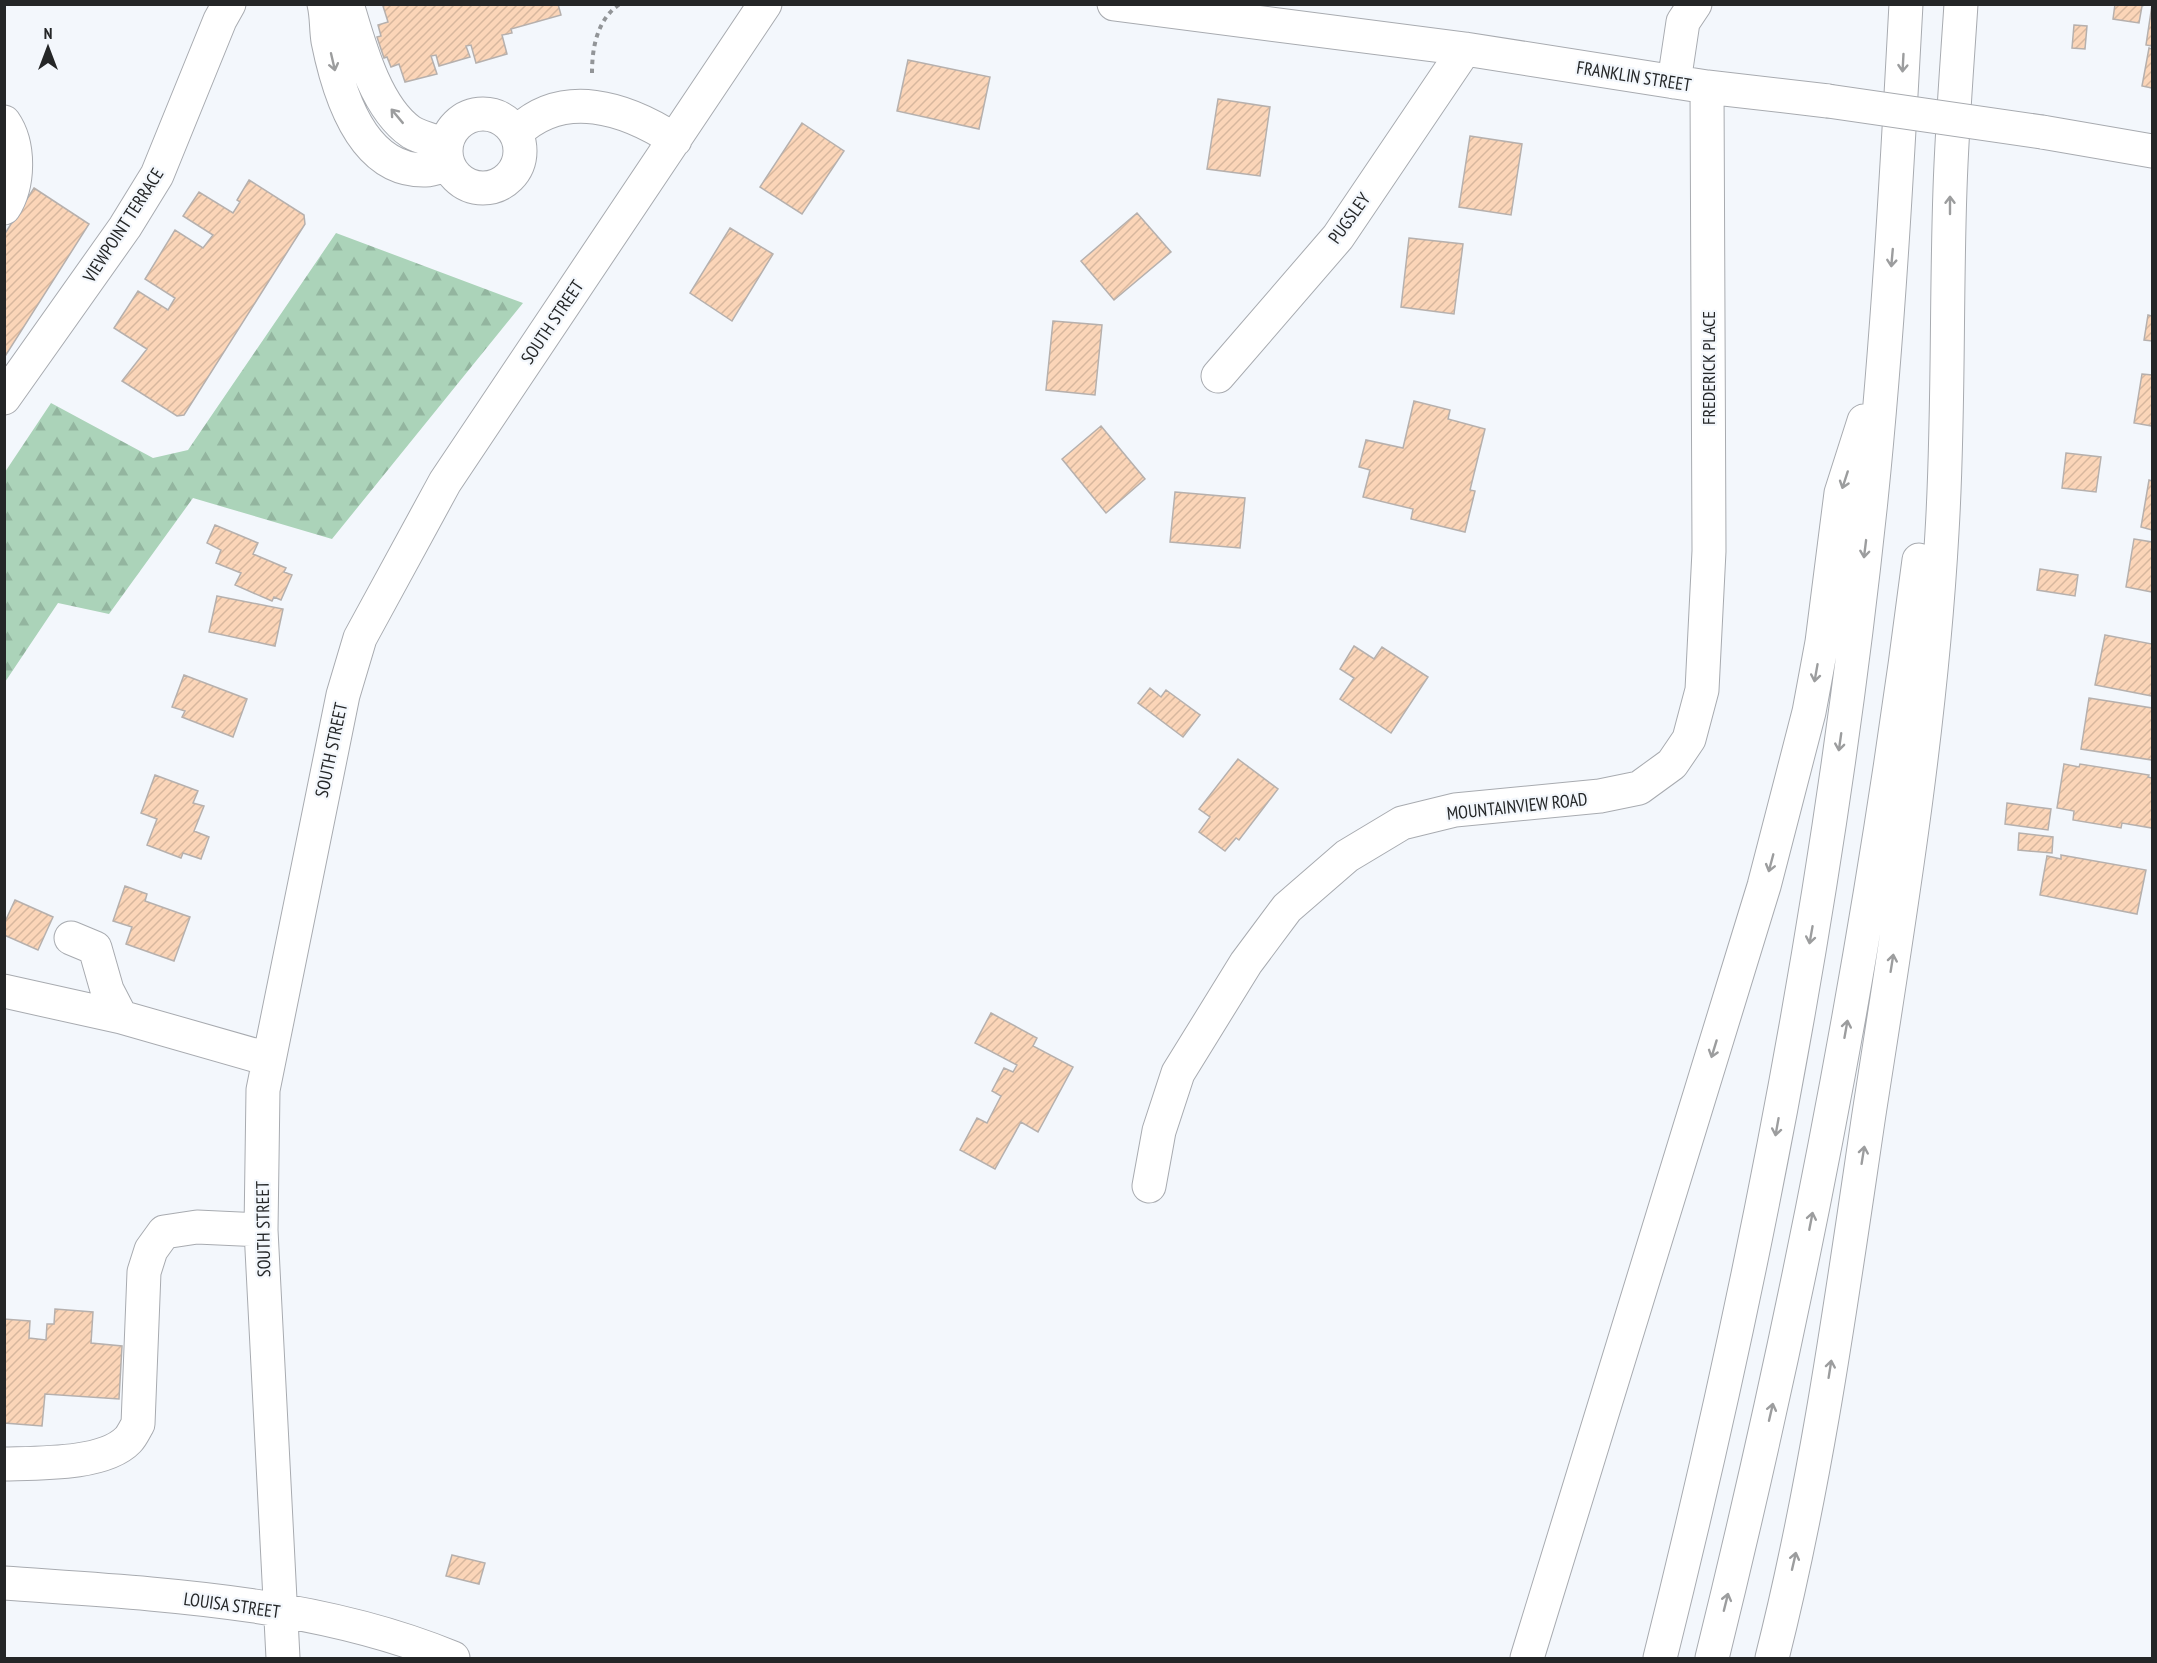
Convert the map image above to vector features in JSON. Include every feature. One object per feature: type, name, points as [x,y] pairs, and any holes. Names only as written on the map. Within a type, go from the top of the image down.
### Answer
[{"type":"main road","name":"VIEWPOINT TERRACE","points":[[4,398],[125,227],[157,175],[220,20],[229,4]]},
{"type":"main road","points":[[324,4],[328,40],[338,84],[350,116],[365,139],[380,153],[404,165],[426,170],[447,154],[452,130],[463,120],[477,114],[492,115],[506,122],[516,134],[519,142],[519,161],[510,177],[485,188],[476,187],[459,179],[447,154],[411,132],[394,113],[377,88],[347,4]]},
{"type":"main road","name":"SOUTH STREET","points":[[283,1659],[261,1230],[263,1090],[343,695],[360,638],[446,482],[765,4]]},
{"type":"main road","name":"FRANKLIN STREET","points":[[1114,4],[1465,49],[1707,87],[1828,101],[2042,132],[2152,151]]},
{"type":"main road","points":[[1674,82],[1683,22],[1695,4]]},
{"type":"main road","points":[[1660,1659],[1744,1295],[1795,1031],[1817,897],[1855,632],[1883,365],[1894,232],[1906,4]]},
{"type":"main road","points":[[1772,1659],[1802,1528],[1822,1418],[1919,787],[1933,659],[1942,532],[1948,401],[1950,188],[1961,4]]},
{"type":"main road","name":"PUGSLEY","points":[[1218,376],[1338,237],[1465,49]]},
{"type":"main road","name":"FREDERICK PLACE","points":[[1704,648],[1709,551],[1707,87]]},
{"type":"main road","points":[[516,134],[529,120],[548,112],[570,107],[591,107],[625,113],[653,125],[675,140]]},
{"type":"main road","points":[[4,122],[9,129],[14,154],[14,187],[4,208]]},
{"type":"main road","points":[[1712,1659],[1791,1323],[1866,918],[1910,637],[1924,526],[1949,263]]},
{"type":"main road","points":[[1527,1659],[1764,886],[1809,712],[1822,642],[1841,493],[1883,365]]},
{"type":"main road","name":"MOUNTAINVIEW ROAD","points":[[1149,1186],[1159,1131],[1178,1073],[1246,963],[1287,908],[1347,856],[1402,823],[1455,810],[1600,796],[1639,788],[1672,764],[1689,739],[1702,690],[1704,648]]},
{"type":"main road","points":[[71,938],[95,948],[107,990],[121,1017]]},
{"type":"main road","points":[[4,991],[121,1017],[268,1059]]},
{"type":"main road","points":[[4,1464],[85,1458],[113,1450],[129,1440],[138,1424],[144,1272],[151,1250],[164,1232],[197,1227],[261,1230]]},
{"type":"main road","name":"LOUISA STREET","points":[[4,1583],[196,1599],[281,1611],[363,1629],[453,1659]]},
{"type":"path","points":[[591,107],[592,49],[609,12],[620,4]]},
{"type":"green space","points":[[336,233],[523,303],[332,539],[193,498],[109,614],[58,603],[5,682],[5,472],[51,403],[153,458],[188,450]]},
{"type":"building","points":[[389,4],[558,4],[561,15],[511,29],[512,33],[502,35],[507,54],[476,63],[471,45],[466,46],[470,57],[439,66],[436,55],[431,56],[437,74],[405,82],[399,64],[391,67],[387,57],[384,58],[377,37],[381,36],[378,25],[388,22],[383,6]]},
{"type":"building","points":[[2115,4],[2147,4],[2142,6],[2139,23],[2113,19]]},
{"type":"building","points":[[2152,5],[2152,46],[2146,45]]},
{"type":"building","points":[[2074,25],[2087,26],[2085,49],[2072,48]]},
{"type":"building","points":[[2149,48],[2152,49],[2152,88],[2142,86]]},
{"type":"building","points":[[908,60],[990,77],[979,129],[897,111]]},
{"type":"building","points":[[1218,99],[1270,107],[1260,176],[1207,169]]},
{"type":"building","points":[[802,123],[844,151],[802,214],[760,187]]},
{"type":"building","points":[[1470,136],[1522,144],[1511,215],[1459,207]]},
{"type":"building","points":[[249,180],[304,215],[305,224],[184,415],[177,416],[122,381],[147,349],[114,328],[138,291],[168,310],[175,298],[145,279],[175,230],[203,248],[213,235],[183,216],[199,192],[233,213],[240,202],[237,200]]},
{"type":"building","points":[[34,188],[89,224],[4,358],[4,235]]},
{"type":"building","points":[[1137,213],[1171,252],[1114,300],[1081,261]]},
{"type":"building","points":[[730,228],[773,254],[732,321],[690,293]]},
{"type":"building","points":[[1409,238],[1463,244],[1454,314],[1401,307]]},
{"type":"building","points":[[2148,315],[2152,316],[2152,341],[2144,340]]},
{"type":"building","points":[[1053,321],[1102,325],[1095,395],[1046,390]]},
{"type":"building","points":[[2142,374],[2152,375],[2152,426],[2134,423]]},
{"type":"building","points":[[1414,401],[1450,410],[1448,419],[1485,429],[1470,490],[1475,491],[1465,532],[1411,519],[1413,509],[1363,497],[1370,470],[1359,467],[1366,440],[1403,448]]},
{"type":"building","points":[[1101,426],[1145,479],[1106,513],[1062,459]]},
{"type":"building","points":[[2066,453],[2101,457],[2096,492],[2062,488]]},
{"type":"building","points":[[2149,480],[2152,481],[2152,530],[2141,527]]},
{"type":"building","points":[[1175,492],[1245,498],[1240,548],[1170,542]]},
{"type":"building","points":[[215,525],[258,543],[253,554],[286,568],[284,572],[292,575],[281,600],[274,597],[272,601],[235,585],[241,573],[216,563],[221,550],[207,543]]},
{"type":"building","points":[[2134,539],[2152,542],[2152,592],[2126,587]]},
{"type":"building","points":[[2040,569],[2078,575],[2075,596],[2037,590]]},
{"type":"building","points":[[217,596],[283,609],[275,646],[209,632]]},
{"type":"building","points":[[2105,635],[2152,644],[2152,696],[2095,685]]},
{"type":"building","points":[[1354,646],[1374,659],[1382,647],[1428,677],[1391,733],[1340,699],[1354,678],[1340,669]]},
{"type":"building","points":[[184,675],[247,699],[233,737],[182,717],[185,711],[172,707]]},
{"type":"building","points":[[1150,688],[1161,697],[1166,690],[1200,715],[1183,737],[1138,703]]},
{"type":"building","points":[[2089,698],[2152,708],[2152,760],[2081,749]]},
{"type":"building","points":[[1238,759],[1278,789],[1239,840],[1236,838],[1225,851],[1199,832],[1210,817],[1199,809]]},
{"type":"building","points":[[2064,764],[2079,767],[2080,764],[2149,775],[2148,777],[2152,778],[2152,828],[2122,823],[2121,828],[2073,820],[2074,811],[2057,808]]},
{"type":"building","points":[[155,775],[198,791],[193,803],[204,806],[194,831],[209,837],[201,859],[183,853],[181,858],[147,845],[157,819],[141,813]]},
{"type":"building","points":[[2007,803],[2051,809],[2048,830],[2005,824]]},
{"type":"building","points":[[2019,833],[2053,837],[2052,853],[2018,850]]},
{"type":"building","points":[[2061,855],[2146,870],[2137,914],[2040,895],[2047,856],[2061,859]]},
{"type":"building","points":[[125,886],[147,894],[145,901],[190,917],[174,961],[126,944],[132,927],[113,921]]},
{"type":"building","points":[[15,900],[53,917],[38,950],[4,935],[4,924]]},
{"type":"building","points":[[991,1013],[1037,1038],[1033,1046],[1073,1067],[1038,1132],[1021,1122],[995,1169],[960,1150],[977,1118],[987,1123],[1001,1096],[992,1091],[1004,1068],[1013,1072],[1017,1065],[975,1043]]},
{"type":"building","points":[[55,1309],[93,1312],[91,1343],[122,1346],[119,1399],[45,1394],[42,1426],[4,1423],[4,1319],[30,1321],[29,1338],[46,1340],[47,1324],[54,1324]]},
{"type":"building","points":[[452,1555],[485,1563],[479,1584],[446,1576]]}]
